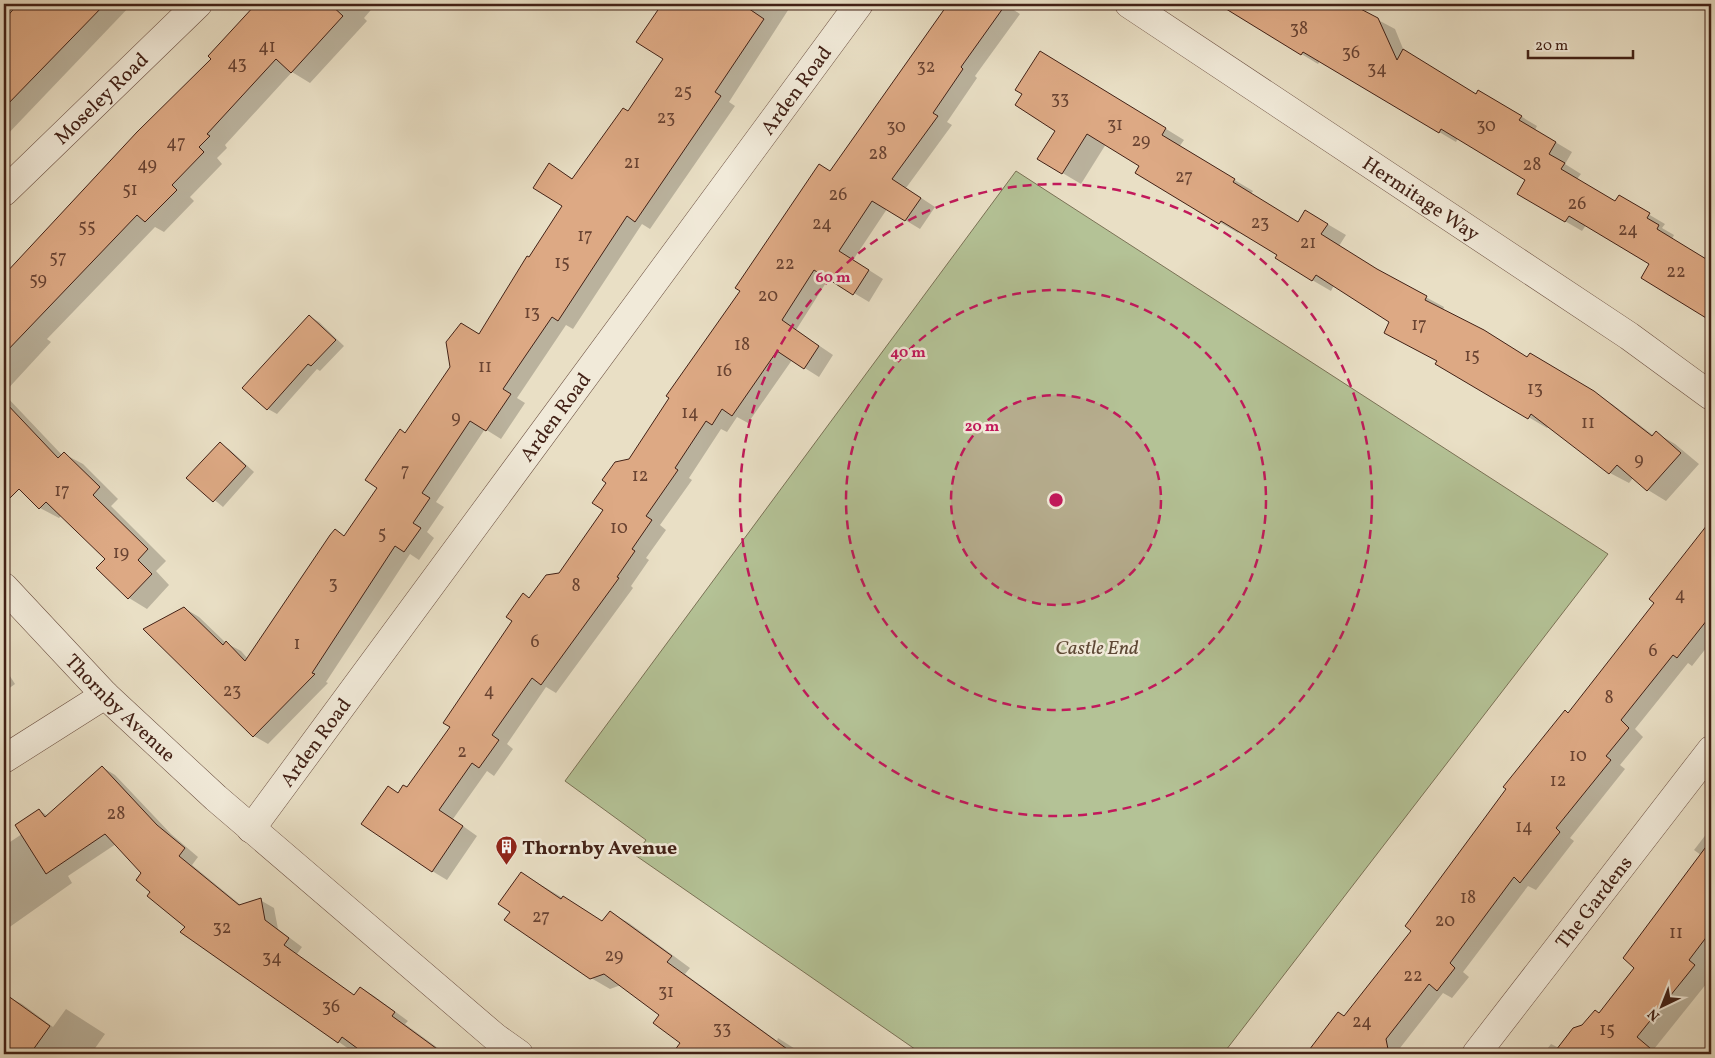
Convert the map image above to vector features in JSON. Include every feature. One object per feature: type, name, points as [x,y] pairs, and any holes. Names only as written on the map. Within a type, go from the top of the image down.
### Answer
[{"type":"street","name":"Moseley Road","points":[[4,192],[198,4]]},
{"type":"street","name":"Arden Road","points":[[251,828],[859,4]]},
{"type":"street","name":"Hermitage Way","points":[[1129,4],[1629,336],[1711,396]]},
{"type":"street","name":"Thornby Avenue","points":[[4,587],[105,695],[251,828],[495,1037],[519,1054]]},
{"type":"street","points":[[4,759],[105,695]]},
{"type":"street","name":"The Gardens","points":[[1476,1054],[1711,750]]},
{"type":"green space","name":"Castle End","points":[[1016,171],[1608,554],[1223,1054],[922,1054],[635,855],[646,840],[565,781]]},
{"type":"building","points":[[18,4],[105,4],[4,108],[4,20]]},
{"type":"building","points":[[256,4],[330,4],[343,16],[291,73],[276,59],[207,134],[210,136],[199,147],[204,152],[172,185],[177,190],[145,222],[137,215],[4,354],[4,275],[137,132],[211,59],[208,56]]},
{"type":"building","points":[[662,4],[742,4],[764,19],[715,92],[721,96],[635,222],[627,216],[558,321],[552,317],[503,389],[511,394],[486,431],[470,421],[422,493],[430,498],[413,523],[421,528],[404,552],[395,546],[312,673],[315,674],[253,737],[143,629],[184,607],[223,645],[226,641],[245,661],[330,535],[335,529],[344,536],[377,488],[365,480],[400,429],[405,433],[450,367],[446,342],[461,323],[479,334],[527,256],[529,257],[562,206],[533,188],[549,163],[572,179],[623,108],[628,111],[663,59],[636,42]]},
{"type":"building","points":[[948,4],[1006,4],[961,67],[963,69],[933,113],[938,116],[892,179],[921,198],[905,221],[872,201],[839,251],[869,270],[853,295],[814,270],[782,320],[819,346],[804,369],[777,351],[732,416],[722,409],[712,425],[706,421],[675,468],[678,470],[646,516],[652,520],[632,549],[635,551],[617,577],[619,578],[541,685],[532,678],[492,735],[499,740],[479,768],[472,763],[439,810],[463,826],[432,872],[361,824],[388,786],[398,793],[403,785],[407,787],[450,727],[443,723],[512,621],[506,617],[523,593],[529,598],[546,575],[559,573],[603,510],[592,503],[606,483],[602,480],[615,462],[629,459],[669,398],[666,396],[740,291],[735,288],[819,164],[830,171]]},
{"type":"building","points":[[1218,4],[1351,4],[1378,18],[1397,60],[1403,49],[1476,94],[1478,90],[1522,116],[1519,120],[1556,142],[1549,154],[1565,163],[1561,169],[1615,201],[1619,195],[1650,213],[1647,218],[1659,225],[1657,229],[1711,262],[1711,321],[1641,278],[1649,264],[1569,216],[1565,222],[1517,194],[1525,180],[1441,129],[1439,133],[1303,52],[1301,55]]},
{"type":"building","points":[[1040,51],[1166,128],[1162,135],[1235,179],[1233,182],[1298,222],[1305,210],[1328,224],[1321,234],[1377,269],[1427,296],[1425,300],[1484,330],[1527,357],[1530,353],[1594,391],[1652,436],[1656,431],[1681,453],[1647,491],[1617,465],[1609,474],[1531,414],[1528,419],[1435,364],[1437,361],[1384,333],[1389,322],[1316,275],[1312,281],[1275,258],[1277,255],[1221,221],[1219,224],[1135,173],[1139,166],[1087,134],[1062,174],[1037,159],[1055,131],[1015,105],[1022,94],[1015,90]]},
{"type":"building","points":[[309,315],[336,340],[311,366],[308,364],[267,410],[242,388]]},
{"type":"building","points":[[4,401],[58,458],[64,452],[100,487],[93,495],[148,549],[138,560],[152,574],[128,599],[96,568],[105,559],[46,502],[39,509],[19,489],[4,504]]},
{"type":"building","points":[[220,442],[246,466],[213,502],[186,478]]},
{"type":"building","points":[[1711,520],[1711,615],[1677,658],[1673,655],[1621,720],[1629,728],[1606,756],[1611,760],[1556,828],[1560,832],[1520,883],[1514,877],[1450,963],[1455,968],[1437,991],[1429,984],[1386,1039],[1389,1054],[1306,1054],[1338,1012],[1344,1016],[1411,931],[1405,926],[1506,789],[1503,787],[1565,710],[1568,713],[1654,603],[1649,599]]},
{"type":"building","points":[[102,766],[157,825],[185,848],[179,856],[239,905],[261,898],[265,920],[289,938],[284,945],[354,995],[360,987],[395,1012],[392,1016],[444,1054],[365,1054],[342,1037],[338,1043],[180,932],[185,927],[147,896],[150,892],[136,880],[141,873],[105,834],[46,874],[15,825],[39,809],[45,817]]},
{"type":"building","points":[[1711,840],[1711,931],[1689,960],[1695,965],[1637,1037],[1657,1054],[1553,1054],[1573,1028],[1582,1025],[1595,1010],[1599,1013],[1634,968],[1623,958]]},
{"type":"building","points":[[521,872],[561,899],[563,896],[602,921],[610,911],[672,956],[667,962],[794,1054],[672,1054],[680,1043],[653,1023],[659,1015],[604,974],[590,979],[504,920],[510,912],[498,904]]},
{"type":"building","points":[[4,993],[50,1026],[30,1054],[4,1054]]},
{"type":"place","name":"Thornby Avenue","points":[[506,866]]}]
